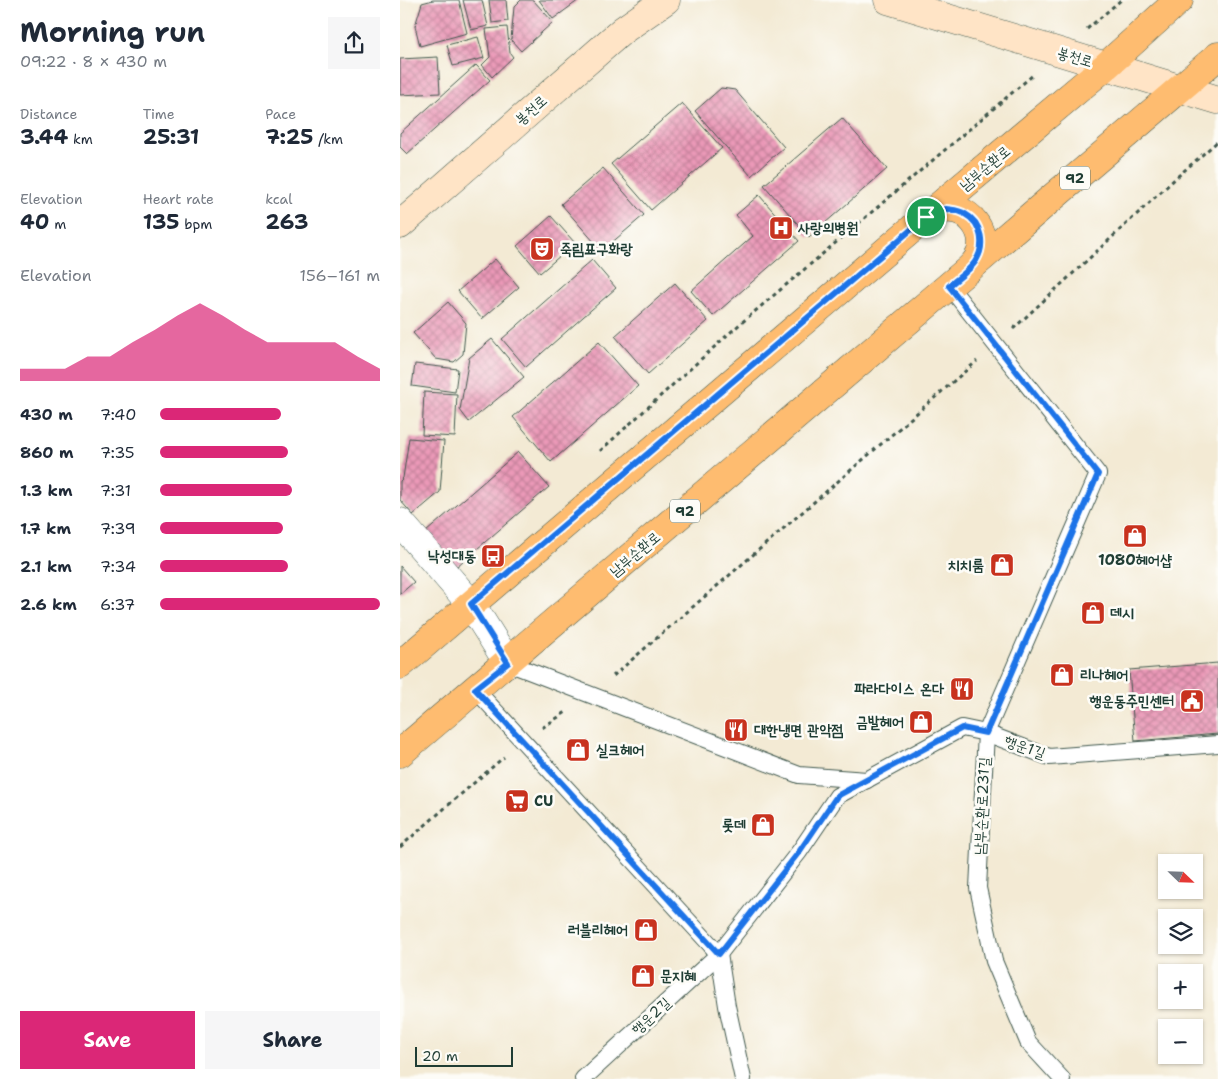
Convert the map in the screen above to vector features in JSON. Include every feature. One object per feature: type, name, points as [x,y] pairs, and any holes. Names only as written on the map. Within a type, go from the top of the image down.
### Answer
[{"type":"main road","name":"봉천로","points":[[400,225],[623,30],[666,0]]},
{"type":"main road","name":"봉천로","points":[[888,0],[929,7],[1060,52],[1218,100]]},
{"type":"main road","name":"남부순환로","points":[[400,665],[1106,66],[1179,0]]},
{"type":"main road","name":"남부순환로","points":[[400,753],[508,663],[1218,56]]},
{"type":"main road","points":[[926,217],[946,209],[966,214],[974,221],[982,240],[977,260],[970,268]]},
{"type":"street","points":[[400,522],[471,604],[508,663]]},
{"type":"lane","name":"남부순환로231길","points":[[949,286],[1098,474],[986,733],[978,888],[994,961],[1028,1042],[1062,1079]]},
{"type":"lane","points":[[508,663],[799,775],[867,780]]},
{"type":"lane","points":[[475,689],[719,954],[727,1006],[743,1079]]},
{"type":"lane","name":"행운1길","points":[[719,954],[799,852],[837,796],[962,728],[986,733],[1049,757],[1218,744]]},
{"type":"lane","name":"행운2길","points":[[583,1079],[719,954]]},
{"type":"path","points":[[593,457],[732,330],[1121,0]]},
{"type":"path","points":[[400,847],[522,741],[591,695],[996,345],[1218,141]]},
{"type":"building","points":[[433,0],[459,0],[467,33],[420,46],[415,26],[422,3]]},
{"type":"building","points":[[463,0],[482,0],[488,26],[471,30]]},
{"type":"building","points":[[489,0],[506,0],[508,21],[492,23]]},
{"type":"building","points":[[521,0],[533,0],[553,22],[521,51],[511,40],[514,7]]},
{"type":"building","points":[[539,0],[579,0],[553,19]]},
{"type":"building","points":[[507,27],[510,53],[513,57],[492,77],[482,65],[490,57],[486,29]]},
{"type":"building","points":[[478,37],[484,58],[453,66],[447,45]]},
{"type":"building","points":[[438,57],[440,93],[400,95],[400,59]]},
{"type":"building","points":[[476,65],[490,80],[407,154],[400,147],[400,133]]},
{"type":"building","points":[[721,88],[735,90],[784,147],[751,176],[695,111]]},
{"type":"building","points":[[682,103],[722,148],[651,210],[611,164]]},
{"type":"building","points":[[842,118],[887,169],[809,237],[764,185]]},
{"type":"building","points":[[603,168],[644,215],[602,251],[561,204]]},
{"type":"building","points":[[759,195],[799,241],[713,316],[691,291],[753,236],[736,215]]},
{"type":"building","points":[[551,216],[575,243],[540,273],[517,246]]},
{"type":"building","points":[[495,259],[519,287],[482,319],[458,291]]},
{"type":"building","points":[[592,260],[616,288],[526,367],[502,339]]},
{"type":"building","points":[[675,283],[708,321],[648,374],[615,336]]},
{"type":"building","points":[[448,302],[466,323],[463,354],[454,362],[436,359],[413,333]]},
{"type":"building","points":[[492,339],[524,377],[469,422],[460,410],[469,358]]},
{"type":"building","points":[[599,342],[638,386],[551,462],[513,417]]},
{"type":"building","points":[[415,364],[458,369],[455,392],[412,386]]},
{"type":"building","points":[[424,392],[457,394],[455,437],[422,435]]},
{"type":"building","points":[[409,438],[444,441],[440,492],[413,515],[400,500],[400,481],[403,478]]},
{"type":"building","points":[[518,452],[549,487],[456,567],[426,532]]},
{"type":"building","points":[[400,566],[414,582],[400,594]]},
{"type":"building","points":[[1218,663],[1218,734],[1135,741],[1129,670]]},
{"type":"place","name":"사랑의병원","points":[[781,228]]},
{"type":"place","name":"죽림표구화랑","points":[[542,249]]},
{"type":"place","name":"1080헤어샵","points":[[1135,536]]},
{"type":"place","name":"낙성대동","points":[[493,556]]},
{"type":"place","name":"치치룸","points":[[1002,565]]},
{"type":"place","name":"데시","points":[[1093,613]]},
{"type":"place","name":"리나헤어","points":[[1062,675]]},
{"type":"place","name":"파라다이스 온다","points":[[962,689]]},
{"type":"place","name":"행운동주민센터","points":[[1192,701]]},
{"type":"place","name":"금발헤어","points":[[921,722]]},
{"type":"place","name":"대한냉면 관악점","points":[[736,730]]},
{"type":"place","name":"실크헤어","points":[[578,750]]},
{"type":"place","name":"CU","points":[[517,801]]},
{"type":"place","name":"롯데","points":[[763,825]]},
{"type":"place","name":"러블리헤어","points":[[646,930]]},
{"type":"place","name":"문지혜","points":[[643,976]]},
{"type":"route","points":[[946,209],[966,214],[974,221],[982,240],[981,250],[977,260],[970,268],[949,286],[1098,474],[986,733],[962,728],[837,796],[799,852],[719,954],[475,689],[508,663],[471,604],[926,217],[946,209]]}]
